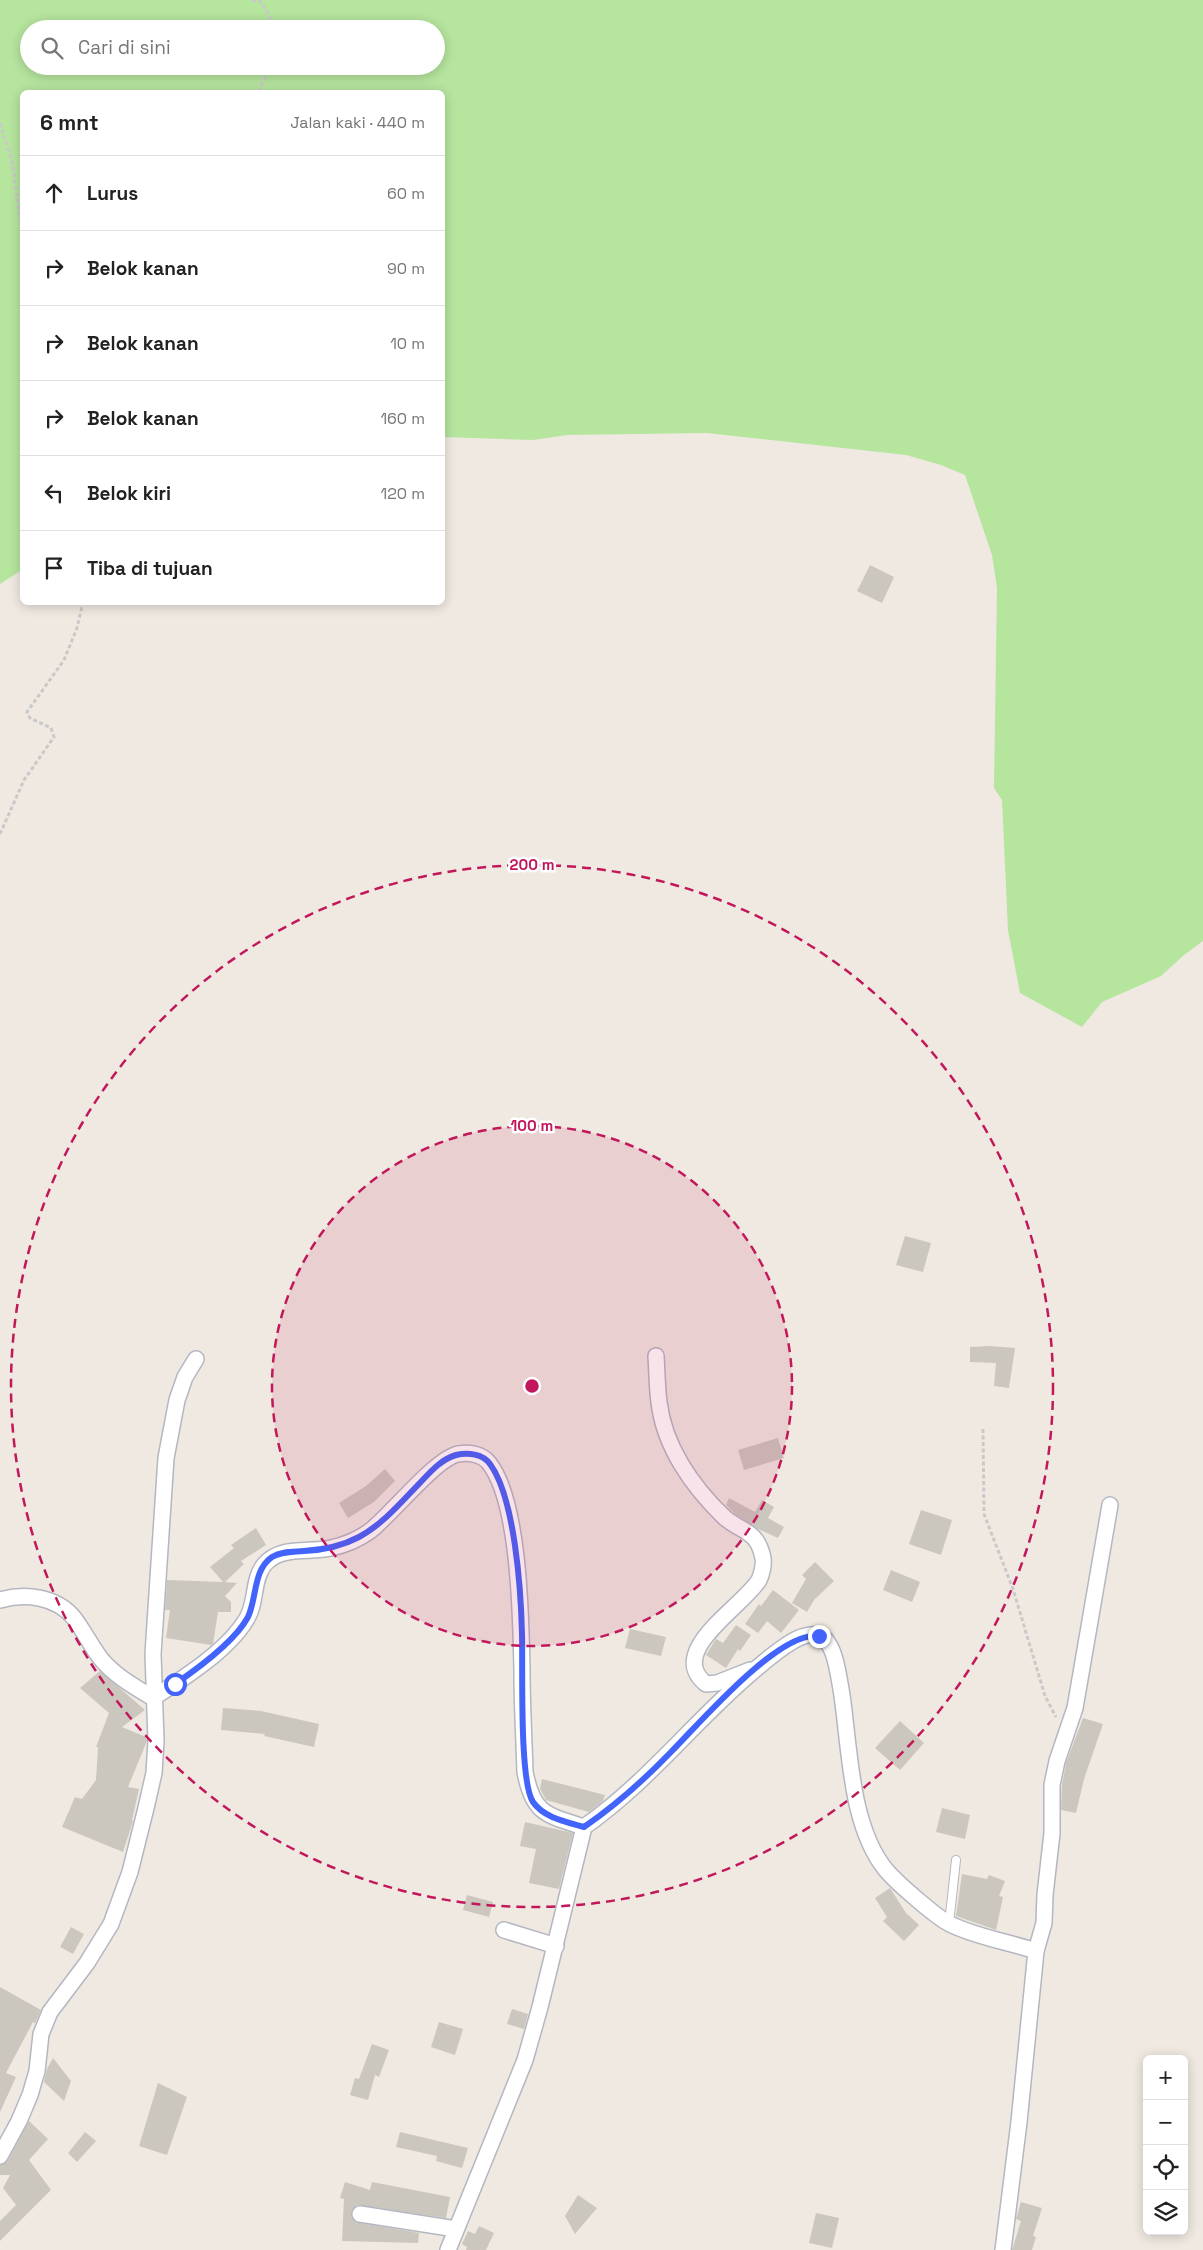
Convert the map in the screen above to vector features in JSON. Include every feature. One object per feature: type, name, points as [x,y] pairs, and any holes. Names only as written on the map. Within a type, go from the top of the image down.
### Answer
[{"type":"street","points":[[656,1356],[659,1403],[671,1447],[690,1478],[724,1517],[749,1531],[758,1544],[762,1557],[759,1580],[715,1624],[702,1643],[694,1659],[697,1677],[706,1684],[716,1683],[760,1665]]},
{"type":"street","points":[[0,2156],[19,2121],[30,2095],[38,2071],[41,2034],[48,2017],[87,1963],[111,1924],[130,1872],[154,1773],[156,1741],[153,1698],[153,1654],[166,1458],[177,1400],[185,1377],[196,1359]]},
{"type":"street","points":[[153,1698],[202,1665],[239,1629],[251,1610],[263,1566],[272,1557],[286,1551],[330,1548],[352,1541],[369,1532],[396,1508],[438,1464],[447,1458],[459,1454],[478,1455],[490,1464],[504,1495],[515,1555],[522,1634],[525,1772],[528,1787],[533,1802],[547,1814],[584,1827]]},
{"type":"street","points":[[1003,2250],[1020,2122],[1036,1951],[1044,1923],[1044,1895],[1052,1833],[1052,1784],[1057,1761],[1075,1708],[1110,1505]]},
{"type":"street","points":[[0,1600],[12,1596],[37,1597],[48,1600],[67,1611],[102,1660],[127,1682],[153,1698]]},
{"type":"street","points":[[448,2250],[525,2060],[556,1946],[584,1827],[608,1811],[716,1704],[760,1665],[782,1649],[806,1636],[819,1636],[826,1641],[837,1667],[850,1768],[865,1831],[885,1869],[896,1881],[949,1924],[1036,1951]]},
{"type":"street","points":[[504,1930],[556,1946]]},
{"type":"street","points":[[360,2214],[456,2229]]},
{"type":"lane","points":[[949,1924],[956,1860]]},
{"type":"path","points":[[252,0],[261,2],[272,20]]},
{"type":"path","points":[[259,90],[266,75]]},
{"type":"path","points":[[0,123],[12,162],[20,218]]},
{"type":"path","points":[[0,834],[24,780],[54,737],[51,728],[30,718],[27,712],[64,660],[77,628],[81,605]]},
{"type":"path","points":[[983,1429],[984,1514],[1013,1589],[1045,1696],[1058,1719]]},
{"type":"green space","points":[[0,0],[1203,0],[1203,941],[1161,976],[1102,1002],[1082,1027],[1020,993],[1008,930],[1002,800],[994,788],[997,588],[992,555],[965,475],[941,465],[906,455],[707,433],[567,435],[533,440],[445,437],[445,90],[20,90],[20,571],[0,584]]},
{"type":"building","points":[[870,565],[894,577],[882,603],[857,591]]},
{"type":"building","points":[[905,1236],[931,1243],[923,1272],[896,1265]]},
{"type":"building","points":[[970,1347],[1015,1348],[1009,1388],[994,1386],[996,1363],[970,1362]]},
{"type":"building","points":[[778,1438],[784,1458],[744,1470],[738,1450]]},
{"type":"building","points":[[385,1469],[395,1481],[374,1502],[348,1518],[339,1503],[366,1486]]},
{"type":"building","points":[[729,1498],[755,1512],[762,1500],[774,1507],[768,1518],[784,1527],[778,1538],[758,1529],[735,1514],[726,1505]]},
{"type":"building","points":[[921,1510],[952,1520],[941,1555],[909,1544]]},
{"type":"building","points":[[256,1528],[266,1545],[241,1561],[244,1564],[225,1582],[237,1583],[225,1596],[231,1602],[231,1612],[218,1612],[213,1644],[166,1638],[170,1610],[165,1610],[167,1580],[223,1582],[210,1567],[234,1548],[231,1545]]},
{"type":"building","points":[[815,1562],[834,1581],[814,1600],[807,1612],[792,1603],[806,1579],[802,1575]]},
{"type":"building","points":[[891,1570],[920,1582],[912,1602],[883,1590]]},
{"type":"building","points":[[773,1590],[799,1610],[781,1633],[767,1621],[758,1633],[745,1624],[759,1604],[761,1606]]},
{"type":"building","points":[[736,1625],[751,1635],[740,1651],[738,1649],[726,1668],[706,1655],[716,1639],[723,1643]]},
{"type":"building","points":[[630,1629],[666,1637],[661,1656],[625,1648]]},
{"type":"building","points":[[100,1671],[145,1710],[122,1727],[146,1737],[147,1741],[128,1787],[139,1789],[133,1821],[123,1852],[62,1827],[75,1797],[82,1799],[96,1780],[98,1747],[96,1747],[109,1713],[80,1688]]},
{"type":"building","points":[[223,1708],[261,1711],[319,1724],[314,1747],[264,1736],[265,1734],[221,1730]]},
{"type":"building","points":[[1083,1718],[1103,1724],[1084,1779],[1076,1813],[1061,1810],[1062,1785],[1066,1763]]},
{"type":"building","points":[[900,1721],[924,1743],[900,1770],[875,1748]]},
{"type":"building","points":[[542,1779],[605,1795],[603,1801],[589,1812],[546,1800],[540,1789]]},
{"type":"building","points":[[942,1808],[970,1815],[965,1839],[936,1832]]},
{"type":"building","points":[[525,1822],[573,1833],[559,1889],[529,1883],[536,1849],[520,1846]]},
{"type":"building","points":[[962,1874],[987,1879],[989,1875],[1005,1881],[999,1896],[1003,1897],[996,1930],[956,1916]]},
{"type":"building","points":[[890,1888],[906,1913],[919,1925],[904,1941],[883,1921],[887,1917],[875,1898]]},
{"type":"building","points":[[467,1895],[493,1902],[489,1917],[463,1910]]},
{"type":"building","points":[[71,1927],[84,1934],[73,1954],[60,1947]]},
{"type":"building","points":[[0,1987],[41,2010],[6,2073],[16,2077],[0,2112]]},
{"type":"building","points":[[512,2009],[528,2014],[524,2029],[507,2024]]},
{"type":"building","points":[[439,2022],[463,2029],[455,2055],[431,2047]]},
{"type":"building","points":[[372,2044],[389,2050],[379,2077],[375,2075],[368,2100],[350,2095],[355,2078],[359,2079]]},
{"type":"building","points":[[53,2058],[71,2081],[64,2101],[44,2082],[47,2069]]},
{"type":"building","points":[[158,2083],[187,2097],[167,2155],[139,2146]]},
{"type":"building","points":[[29,2121],[48,2139],[29,2160],[51,2190],[0,2241],[0,2221],[16,2205],[3,2188],[10,2175],[0,2175],[0,2165],[8,2160]]},
{"type":"building","points":[[85,2132],[96,2141],[77,2162],[68,2153]]},
{"type":"building","points":[[400,2132],[468,2148],[462,2168],[436,2161],[437,2156],[396,2147]]},
{"type":"building","points":[[345,2182],[370,2190],[372,2182],[450,2197],[446,2218],[357,2205],[351,2213],[355,2222],[419,2233],[418,2243],[342,2241],[344,2199],[340,2198]]},
{"type":"building","points":[[578,2195],[597,2208],[575,2234],[565,2216]]},
{"type":"building","points":[[1021,2202],[1042,2208],[1033,2236],[1036,2237],[1032,2250],[1012,2250],[1021,2221],[1016,2219]]},
{"type":"building","points":[[816,2213],[839,2218],[832,2248],[809,2243]]},
{"type":"building","points":[[479,2226],[494,2233],[486,2250],[466,2250],[467,2247],[462,2244],[468,2231],[475,2234]]},
{"type":"route","points":[[175,1684],[202,1665],[247,1619],[263,1566],[272,1557],[286,1551],[330,1548],[352,1541],[369,1532],[396,1508],[438,1464],[447,1458],[459,1454],[478,1455],[485,1459],[490,1464],[504,1495],[515,1555],[522,1634],[525,1772],[533,1802],[547,1814],[584,1827],[608,1811],[672,1752],[716,1704],[760,1665],[794,1641],[806,1636],[819,1636]]}]
